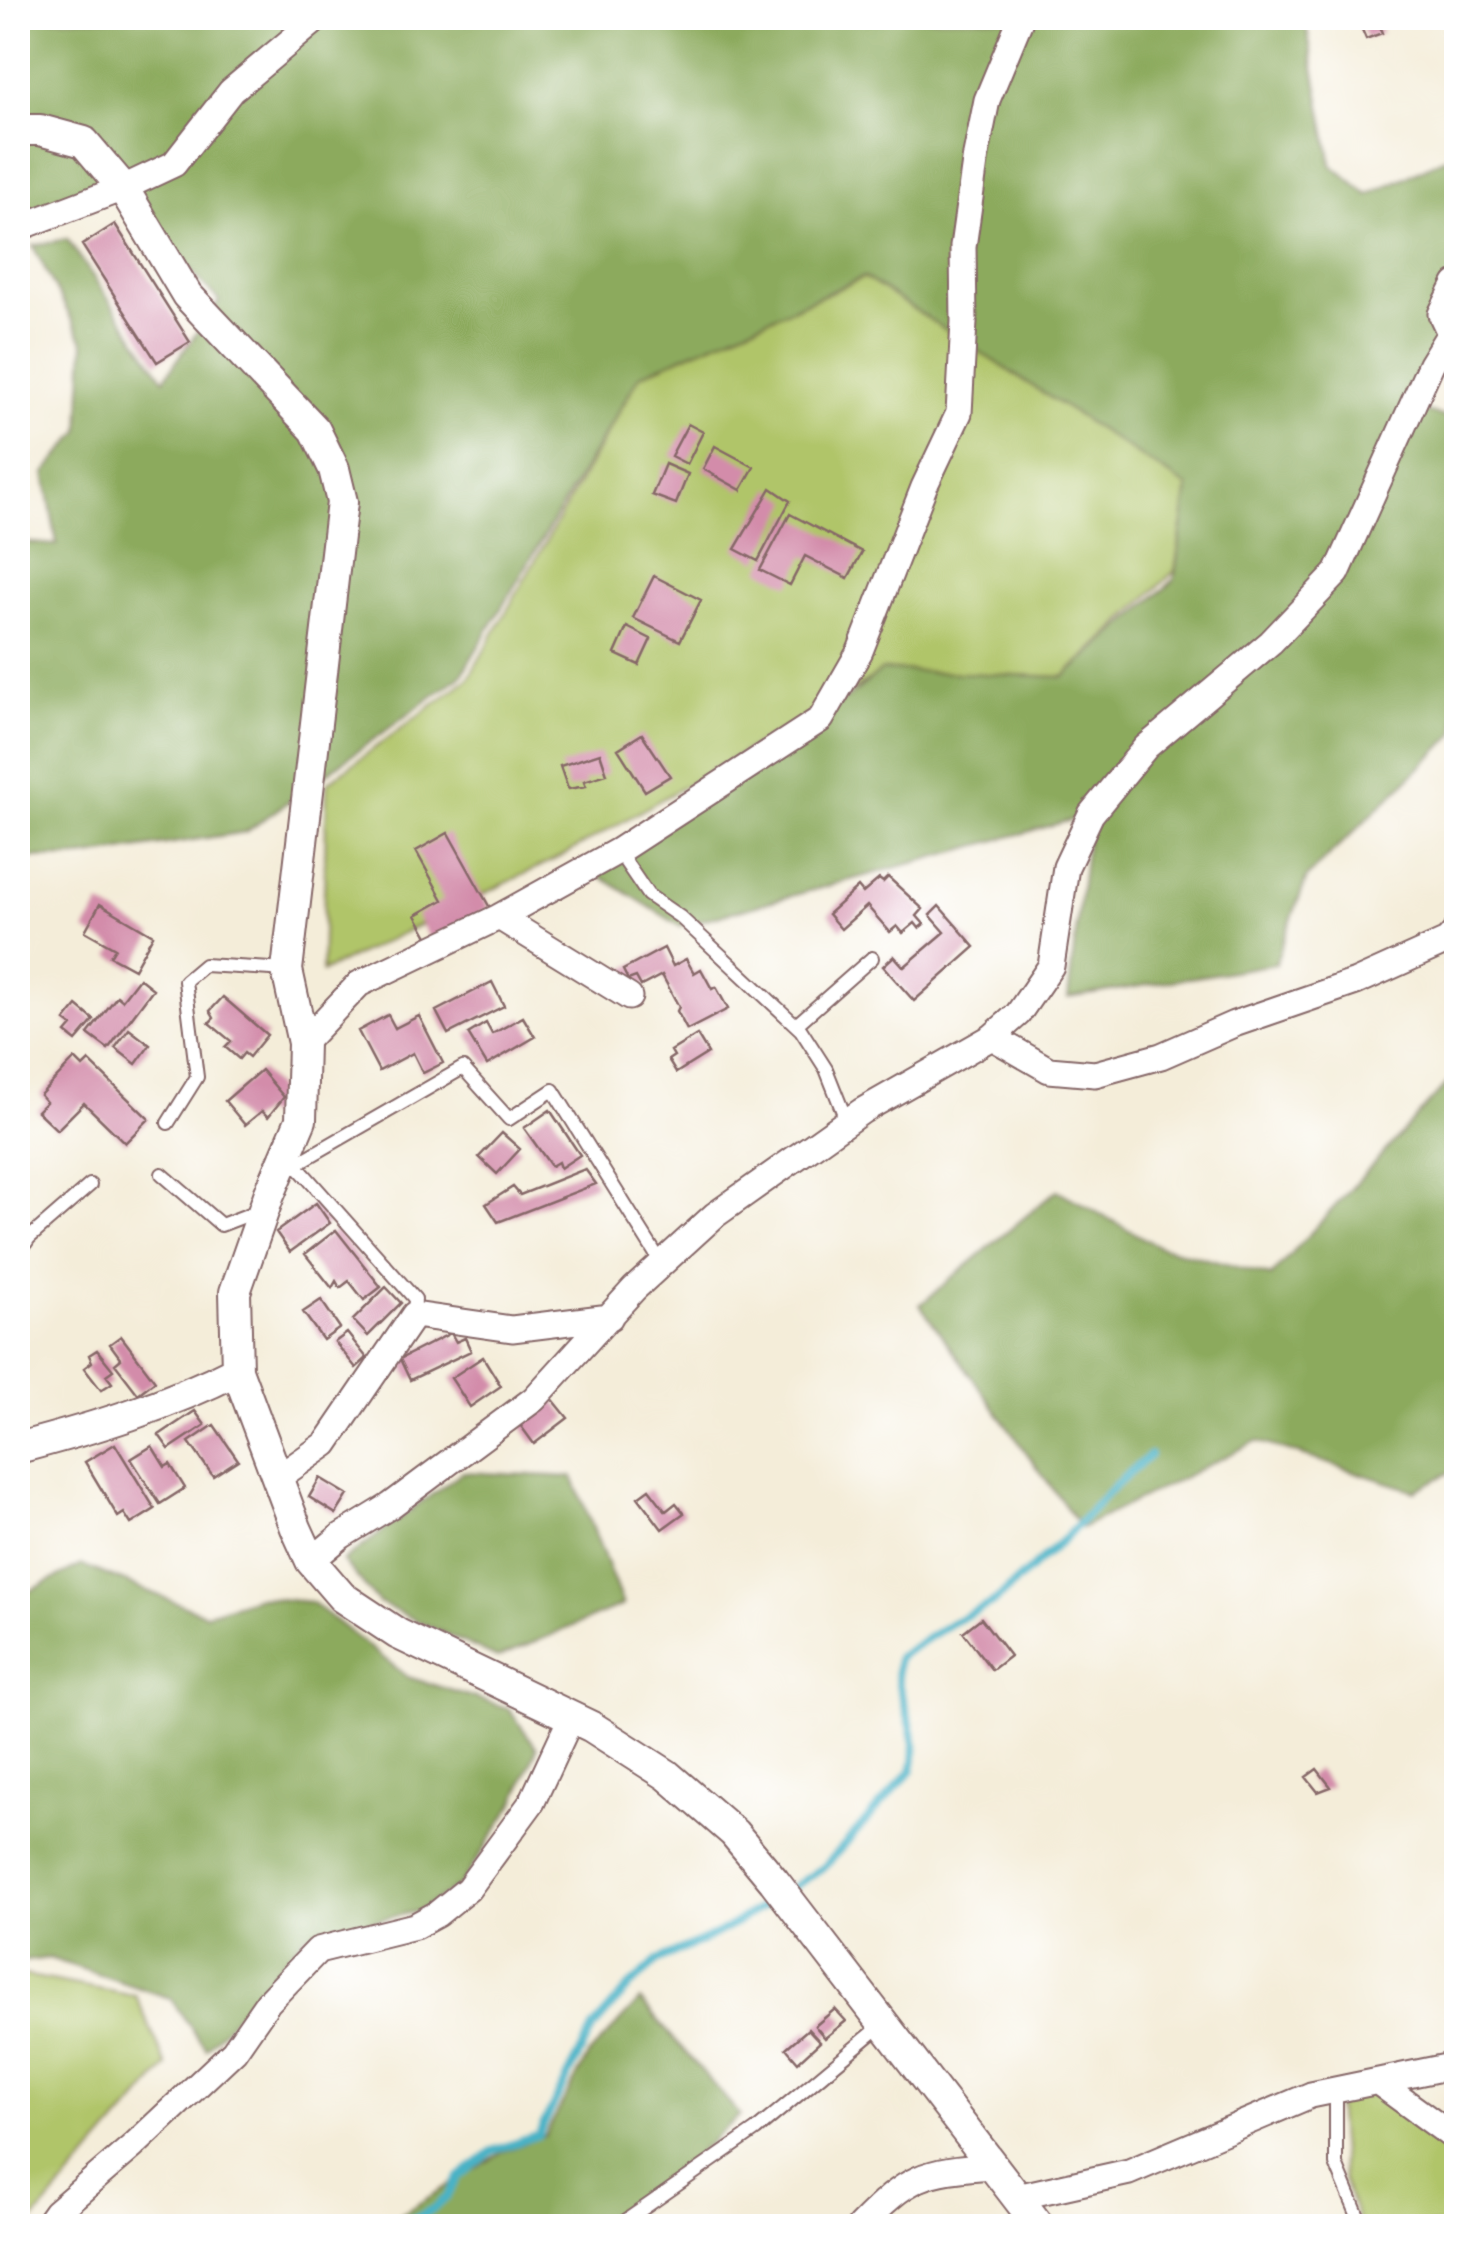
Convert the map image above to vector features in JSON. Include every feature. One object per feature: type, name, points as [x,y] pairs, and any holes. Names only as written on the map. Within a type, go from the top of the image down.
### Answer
[{"type":"street","points":[[18,228],[174,164],[232,92],[318,18]]},
{"type":"street","points":[[304,1043],[359,984],[499,917],[618,851],[821,719],[860,651],[924,487],[959,413],[964,322],[962,246],[976,156],[987,100],[1021,18]]},
{"type":"street","points":[[18,130],[40,130],[84,142],[123,188],[187,295],[315,430],[334,469],[342,502],[287,970],[304,1043],[301,1120],[286,1170],[264,1209],[235,1292],[237,1370],[311,1561],[342,1597],[398,1634],[620,1742],[701,1801],[774,1881],[1039,2226]]},
{"type":"street","points":[[311,1561],[534,1399],[662,1264],[715,1215],[846,1122],[992,1038],[1018,1014],[1051,966],[1066,867],[1091,814],[1146,747],[1271,642],[1337,573],[1431,364],[1453,330],[1440,314],[1456,284]]},
{"type":"street","points":[[499,917],[629,997]]},
{"type":"street","points":[[992,1038],[1049,1070],[1096,1074],[1161,1056],[1234,1024],[1356,982],[1447,940],[1456,931]]},
{"type":"street","points":[[280,1478],[326,1444],[414,1315],[512,1329],[610,1317]]},
{"type":"street","points":[[18,1448],[107,1424],[188,1395],[237,1370]]},
{"type":"street","points":[[46,2226],[56,2212],[133,2146],[234,2050],[268,2002],[318,1950],[415,1926],[437,1914],[468,1888],[532,1802],[571,1718]]},
{"type":"street","points":[[1017,2197],[1076,2187],[1129,2172],[1311,2096],[1456,2065]]},
{"type":"street","points":[[1378,2082],[1456,2139]]},
{"type":"street","points":[[860,2226],[897,2189],[927,2174],[992,2166]]},
{"type":"lane","points":[[618,851],[648,896],[680,917],[796,1025],[826,1069],[846,1122]]},
{"type":"lane","points":[[796,1025],[872,958]]},
{"type":"lane","points":[[168,1123],[198,1077],[186,981],[204,965],[287,970]]},
{"type":"lane","points":[[414,1315],[415,1298],[286,1170],[463,1068],[509,1119],[552,1090],[662,1264]]},
{"type":"lane","points":[[162,1174],[221,1225],[264,1209]]},
{"type":"lane","points":[[18,1255],[30,1238],[90,1184]]},
{"type":"lane","points":[[618,2226],[756,2130],[884,2023]]},
{"type":"lane","points":[[1336,2090],[1336,2164],[1362,2226]]},
{"type":"green space","points":[[18,18],[1305,18],[1332,165],[1368,195],[1456,153],[1456,328],[1412,408],[1456,420],[1456,733],[1307,877],[1275,964],[1068,998],[1090,815],[680,926],[590,870],[821,719],[882,670],[1064,677],[1174,580],[1188,487],[864,277],[640,375],[461,676],[246,832],[81,857],[18,858],[18,542],[57,545],[45,473],[80,431],[84,343],[33,246],[67,239],[164,379],[219,301],[112,187],[18,218]]},
{"type":"green space","points":[[865,277],[1189,487],[1175,571],[1064,677],[873,678],[566,854],[322,972],[327,783],[468,679],[640,375]]},
{"type":"green space","points":[[1456,1074],[1456,1469],[1415,1491],[1257,1441],[1081,1528],[920,1305],[1057,1190],[1158,1246],[1271,1276]]},
{"type":"green space","points":[[462,1472],[573,1477],[623,1605],[497,1658],[379,1603],[343,1561]]},
{"type":"green space","points":[[82,1565],[205,1614],[258,1597],[311,1602],[408,1677],[508,1708],[537,1748],[516,1800],[461,1884],[419,1911],[306,1935],[206,2049],[170,1998],[49,1958],[18,1962],[18,1597]]},
{"type":"green space","points":[[18,1974],[136,1996],[167,2066],[29,2226],[18,2226]]},
{"type":"green space","points":[[640,2000],[740,2115],[618,2226],[382,2226],[504,2151],[545,2135],[588,2056]]},
{"type":"green space","points":[[1378,2082],[1456,2139],[1456,2226],[1360,2226],[1343,2180],[1336,2090]]},
{"type":"building","points":[[1357,18],[1376,18],[1382,33],[1366,39]]},
{"type":"building","points":[[115,224],[190,342],[157,362],[82,245]]},
{"type":"building","points":[[688,424],[703,432],[687,464],[671,456]]},
{"type":"building","points":[[715,446],[754,467],[741,490],[703,469]]},
{"type":"building","points":[[665,464],[688,474],[676,504],[652,495]]},
{"type":"building","points":[[771,488],[790,501],[758,561],[735,549]]},
{"type":"building","points":[[790,514],[862,552],[848,578],[805,556],[790,585],[760,570]]},
{"type":"building","points":[[654,576],[701,600],[680,641],[633,618]]},
{"type":"building","points":[[627,627],[651,639],[639,665],[615,654]]},
{"type":"building","points":[[642,734],[670,776],[645,791],[618,749]]},
{"type":"building","points":[[600,753],[607,774],[584,781],[586,786],[568,789],[560,766]]},
{"type":"building","points":[[448,833],[490,908],[430,940],[416,915],[443,900],[416,851]]},
{"type":"building","points":[[888,877],[923,909],[917,916],[924,924],[919,928],[915,923],[903,933],[897,926],[890,932],[867,906],[841,929],[828,914],[858,887],[863,893],[879,879],[883,882]]},
{"type":"building","points":[[100,904],[153,935],[134,969],[110,956],[115,948],[85,931]]},
{"type":"building","points":[[939,906],[975,947],[914,1001],[883,966],[894,956],[904,967],[945,932],[930,915]]},
{"type":"building","points":[[664,948],[673,966],[686,959],[694,973],[701,969],[728,1009],[687,1030],[662,975],[641,986],[636,977],[628,980],[623,970]]},
{"type":"building","points":[[139,978],[153,989],[108,1049],[88,1034],[117,996],[122,1000]]},
{"type":"building","points":[[492,982],[504,1006],[448,1034],[436,1011]]},
{"type":"building","points":[[223,997],[267,1035],[249,1057],[244,1053],[239,1059],[225,1047],[231,1041],[209,1023],[214,1018],[210,1011]]},
{"type":"building","points":[[77,1006],[94,1020],[76,1041],[66,1033],[72,1026],[65,1021]]},
{"type":"building","points":[[388,1015],[395,1028],[419,1016],[443,1063],[423,1073],[413,1053],[379,1071],[358,1031]]},
{"type":"building","points":[[523,1017],[535,1037],[487,1065],[468,1034],[486,1023],[492,1034]]},
{"type":"building","points":[[129,1029],[150,1045],[136,1064],[115,1048]]},
{"type":"building","points":[[697,1035],[708,1053],[676,1073],[668,1060],[674,1056],[671,1051]]},
{"type":"building","points":[[75,1059],[83,1067],[89,1061],[149,1119],[125,1143],[84,1103],[57,1130],[37,1111],[46,1102],[40,1095]]},
{"type":"building","points":[[261,1070],[284,1097],[268,1117],[262,1111],[245,1125],[225,1101]]},
{"type":"building","points":[[550,1110],[580,1155],[560,1168],[558,1162],[551,1166],[524,1128]]},
{"type":"building","points":[[502,1133],[520,1149],[497,1174],[479,1157]]},
{"type":"building","points":[[585,1169],[596,1184],[498,1222],[486,1204],[513,1187],[520,1195]]},
{"type":"building","points":[[316,1203],[330,1223],[290,1252],[276,1232]]},
{"type":"building","points":[[336,1230],[381,1287],[364,1300],[349,1281],[340,1288],[336,1281],[332,1288],[305,1254]]},
{"type":"building","points":[[386,1287],[401,1303],[368,1336],[353,1320]]},
{"type":"building","points":[[321,1300],[340,1328],[323,1340],[303,1312]]},
{"type":"building","points":[[347,1333],[367,1358],[356,1368],[335,1342]]},
{"type":"building","points":[[451,1333],[456,1342],[465,1338],[471,1351],[410,1380],[400,1359]]},
{"type":"building","points":[[121,1336],[155,1381],[138,1394],[115,1364],[121,1359],[110,1344]]},
{"type":"building","points":[[97,1350],[113,1370],[106,1375],[112,1383],[101,1390],[84,1368],[92,1362],[89,1355]]},
{"type":"building","points":[[483,1357],[501,1386],[470,1407],[451,1378]]},
{"type":"building","points":[[551,1397],[568,1418],[534,1444],[518,1422]]},
{"type":"building","points":[[195,1411],[205,1425],[169,1449],[159,1435]]},
{"type":"building","points":[[214,1425],[238,1460],[213,1476],[189,1442]]},
{"type":"building","points":[[115,1444],[155,1509],[131,1524],[124,1513],[118,1517],[85,1462]]},
{"type":"building","points":[[152,1446],[165,1467],[170,1464],[185,1488],[160,1504],[131,1459]]},
{"type":"building","points":[[320,1478],[348,1495],[336,1514],[309,1497]]},
{"type":"building","points":[[649,1489],[666,1511],[676,1503],[684,1513],[662,1529],[638,1497]]},
{"type":"building","points":[[981,1618],[1010,1656],[992,1670],[963,1632]]},
{"type":"building","points":[[1317,1769],[1331,1787],[1318,1792],[1306,1777]]},
{"type":"building","points":[[835,2009],[846,2021],[825,2038],[815,2026]]},
{"type":"building","points":[[808,2029],[820,2042],[798,2062],[786,2048]]},
{"type":"waterway","points":[[789,1890],[824,1867],[912,1770],[914,1741],[899,1685],[898,1657],[951,1623],[994,1602],[1150,1455]]},
{"type":"waterway","points":[[385,2226],[418,2217],[436,2207],[459,2177],[492,2151],[538,2135],[593,2028],[629,1987],[657,1961],[719,1933],[777,1897]]}]
